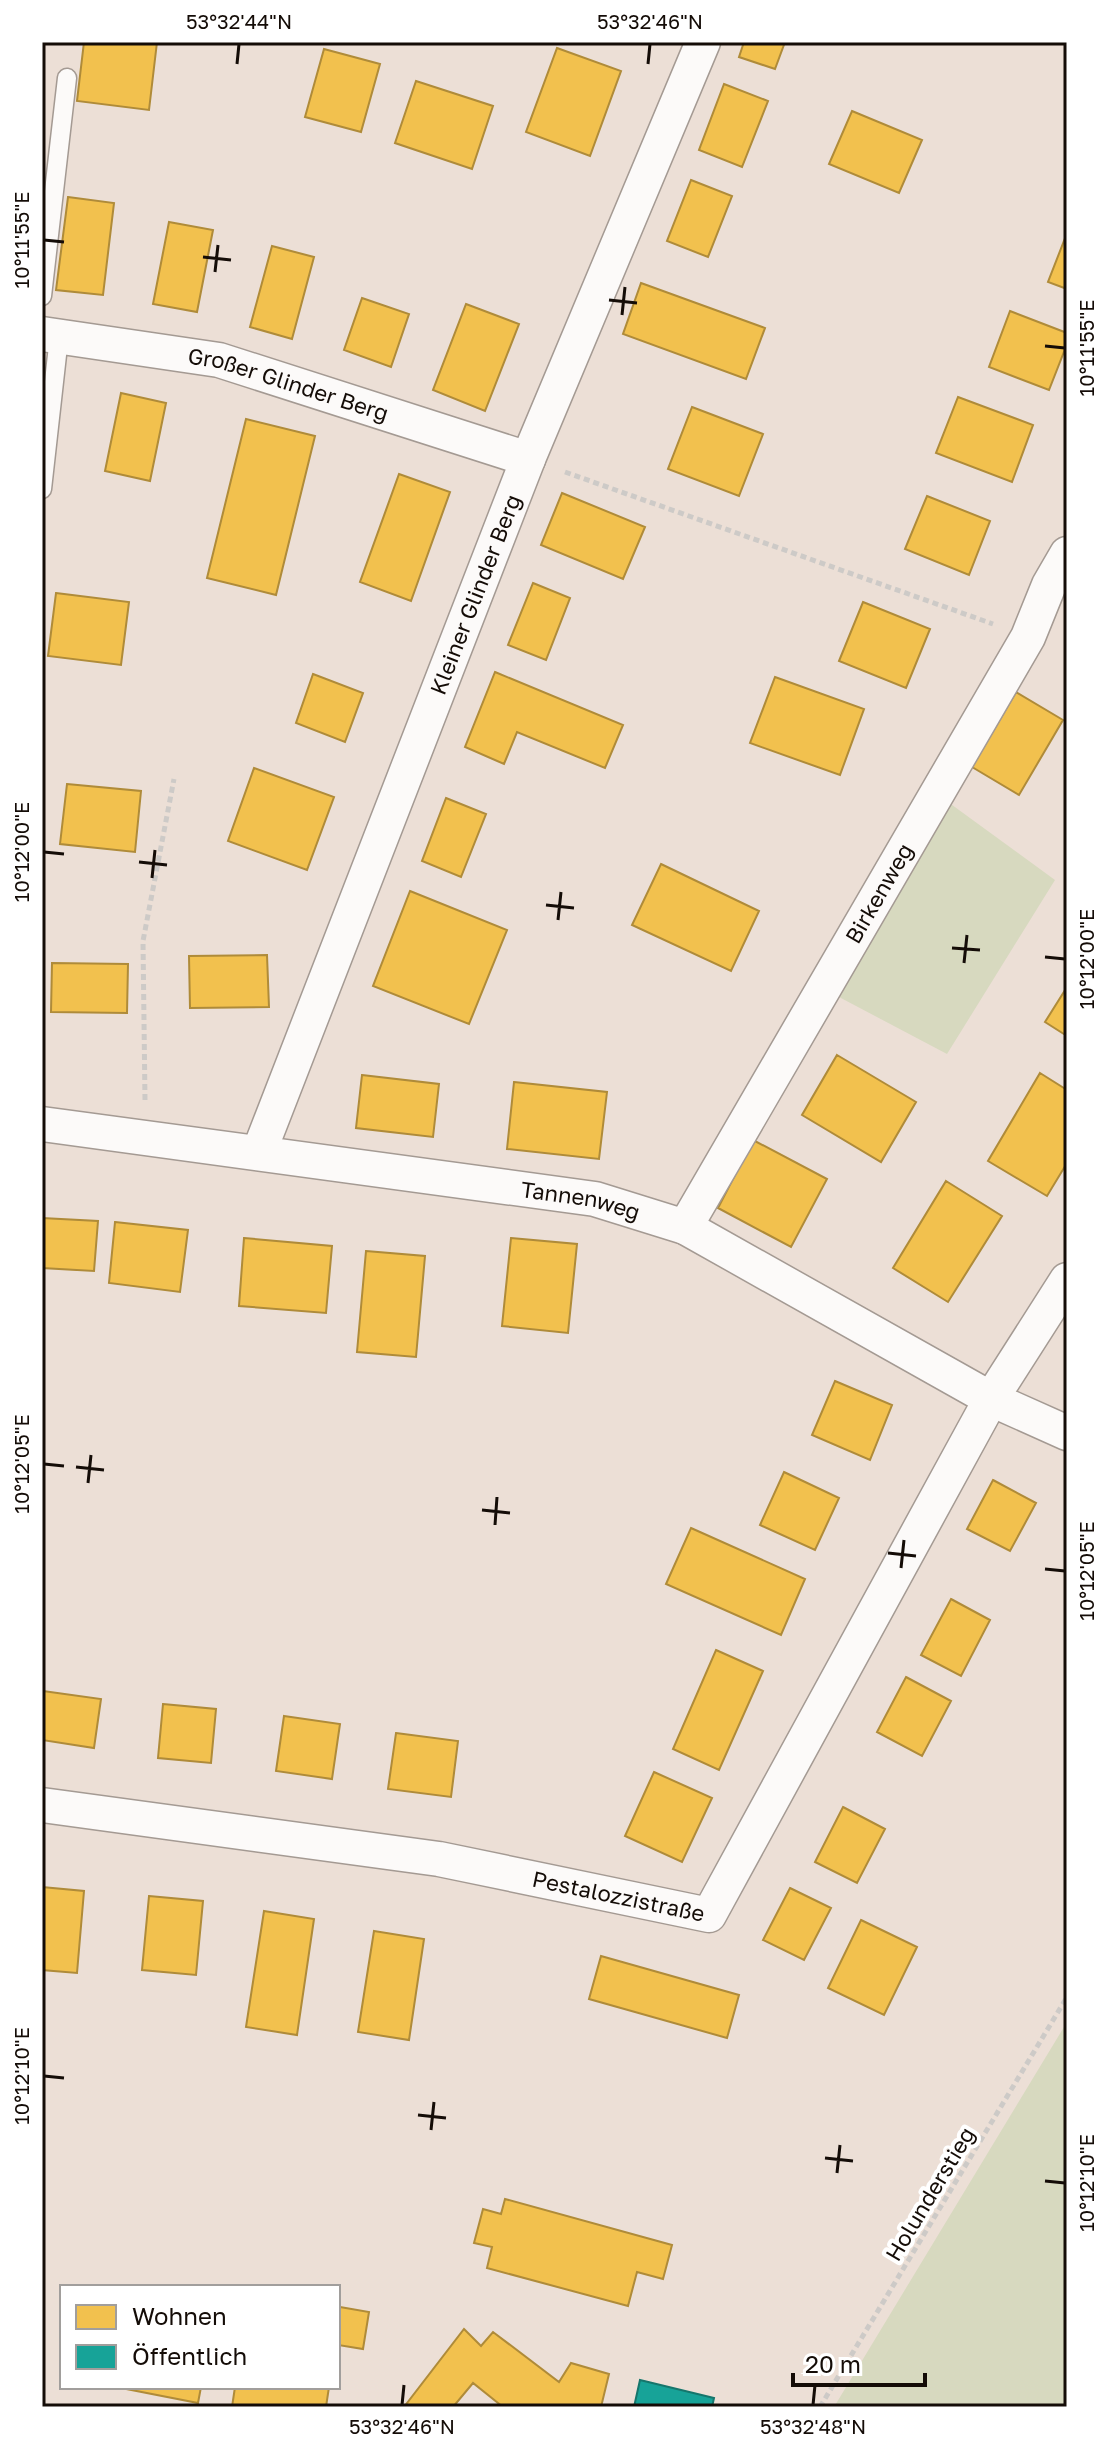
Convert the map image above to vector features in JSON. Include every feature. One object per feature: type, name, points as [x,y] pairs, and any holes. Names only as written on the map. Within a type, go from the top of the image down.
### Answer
[{"type":"street","name":"Kleiner Glinder Berg","points":[[259,1152],[528,459],[703,42]]},
{"type":"street","name":"Großer Glinder Berg","points":[[50,335],[219,360],[528,459]]},
{"type":"street","name":"Birkenweg","points":[[685,1227],[1058,590],[1067,554]]},
{"type":"street","name":"Tannenweg","points":[[42,1124],[595,1199],[685,1227],[991,1399],[1067,1433]]},
{"type":"street","points":[[991,1399],[1067,1280]]},
{"type":"street","name":"Pestalozzistraße","points":[[42,1805],[439,1859],[709,1915],[991,1399]]},
{"type":"lane","points":[[42,296],[67,78]]},
{"type":"lane","points":[[42,489],[50,335]]},
{"type":"path","points":[[528,459],[1028,637]]},
{"type":"path","points":[[146,1137],[143,941],[174,779]]},
{"type":"path","name":"Holunderstieg","points":[[820,2407],[1067,1997]]},
{"type":"green space","points":[[948,802],[1055,880],[947,1054],[839,997]]},
{"type":"green space","points":[[1067,2022],[1067,2407],[834,2407]]},
{"type":"building: Wohnen","points":[[84,42],[157,42],[149,110],[77,101]]},
{"type":"building: Wohnen","points":[[744,42],[785,42],[775,69],[739,57]]},
{"type":"building: Wohnen","points":[[557,48],[621,71],[590,156],[526,132]]},
{"type":"building: Wohnen","points":[[324,49],[380,64],[361,132],[305,117]]},
{"type":"building: Wohnen","points":[[416,81],[493,106],[472,169],[395,143]]},
{"type":"building: Wohnen","points":[[724,84],[768,101],[742,167],[699,150]]},
{"type":"building: Wohnen","points":[[852,111],[922,140],[899,193],[829,164]]},
{"type":"building: Wohnen","points":[[691,180],[732,196],[708,257],[667,241]]},
{"type":"building: Wohnen","points":[[68,197],[114,203],[103,295],[56,290]]},
{"type":"building: Wohnen","points":[[169,222],[213,230],[197,312],[153,304]]},
{"type":"building: Wohnen","points":[[1067,233],[1067,289],[1048,282]]},
{"type":"building: Wohnen","points":[[272,246],[314,257],[292,339],[250,327]]},
{"type":"building: Wohnen","points":[[641,283],[765,328],[746,379],[623,334]]},
{"type":"building: Wohnen","points":[[362,298],[409,314],[391,367],[344,350]]},
{"type":"building: Wohnen","points":[[466,304],[519,324],[485,411],[433,390]]},
{"type":"building: Wohnen","points":[[1010,311],[1067,333],[1067,344],[1049,390],[989,367]]},
{"type":"building: Wohnen","points":[[121,393],[166,403],[150,481],[105,471]]},
{"type":"building: Wohnen","points":[[958,397],[1033,425],[1012,482],[936,453]]},
{"type":"building: Wohnen","points":[[692,407],[763,434],[739,496],[668,469]]},
{"type":"building: Wohnen","points":[[246,419],[315,436],[276,595],[207,578]]},
{"type":"building: Wohnen","points":[[399,474],[450,492],[411,601],[360,582]]},
{"type":"building: Wohnen","points":[[562,493],[645,527],[623,579],[541,545]]},
{"type":"building: Wohnen","points":[[927,496],[990,521],[969,575],[905,549]]},
{"type":"building: Wohnen","points":[[533,583],[570,598],[546,660],[508,645]]},
{"type":"building: Wohnen","points":[[56,593],[129,602],[121,665],[48,656]]},
{"type":"building: Wohnen","points":[[863,602],[930,629],[906,688],[839,661]]},
{"type":"building: Wohnen","points":[[495,672],[623,725],[605,768],[517,732],[504,764],[465,747]]},
{"type":"building: Wohnen","points":[[313,674],[363,693],[345,742],[296,723]]},
{"type":"building: Wohnen","points":[[775,677],[864,709],[840,775],[750,743]]},
{"type":"building: Wohnen","points":[[1016,692],[1063,720],[1019,795],[972,767]]},
{"type":"building: Wohnen","points":[[254,768],[334,797],[307,870],[228,841]]},
{"type":"building: Wohnen","points":[[67,784],[141,791],[135,852],[60,844]]},
{"type":"building: Wohnen","points":[[446,798],[486,814],[461,877],[422,861]]},
{"type":"building: Wohnen","points":[[661,864],[759,911],[731,971],[632,925]]},
{"type":"building: Wohnen","points":[[410,891],[507,930],[469,1024],[373,986]]},
{"type":"building: Wohnen","points":[[267,955],[269,1007],[190,1008],[189,956]]},
{"type":"building: Wohnen","points":[[52,963],[128,964],[127,1013],[51,1012]]},
{"type":"building: Wohnen","points":[[1067,987],[1067,1036],[1045,1022]]},
{"type":"building: Wohnen","points":[[837,1055],[916,1102],[881,1162],[802,1115]]},
{"type":"building: Wohnen","points":[[1040,1073],[1067,1090],[1067,1163],[1047,1196],[988,1161]]},
{"type":"building: Wohnen","points":[[362,1075],[439,1084],[433,1137],[356,1128]]},
{"type":"building: Wohnen","points":[[514,1082],[607,1092],[599,1159],[507,1149]]},
{"type":"building: Wohnen","points":[[753,1140],[827,1179],[791,1247],[718,1208]]},
{"type":"building: Wohnen","points":[[946,1181],[1002,1216],[948,1302],[893,1268]]},
{"type":"building: Wohnen","points":[[42,1218],[98,1221],[94,1271],[42,1268]]},
{"type":"building: Wohnen","points":[[115,1222],[188,1230],[180,1292],[109,1283]]},
{"type":"building: Wohnen","points":[[244,1238],[332,1246],[326,1313],[239,1306]]},
{"type":"building: Wohnen","points":[[511,1238],[577,1244],[568,1333],[502,1326]]},
{"type":"building: Wohnen","points":[[366,1251],[425,1256],[416,1357],[357,1352]]},
{"type":"building: Wohnen","points":[[835,1381],[892,1405],[870,1460],[812,1435]]},
{"type":"building: Wohnen","points":[[784,1472],[839,1498],[815,1550],[760,1525]]},
{"type":"building: Wohnen","points":[[993,1480],[1036,1503],[1010,1551],[967,1529]]},
{"type":"building: Wohnen","points":[[691,1528],[805,1579],[781,1635],[666,1584]]},
{"type":"building: Wohnen","points":[[951,1599],[990,1620],[961,1676],[921,1655]]},
{"type":"building: Wohnen","points":[[716,1650],[763,1671],[719,1770],[673,1749]]},
{"type":"building: Wohnen","points":[[906,1677],[951,1701],[922,1756],[877,1732]]},
{"type":"building: Wohnen","points":[[43,1691],[101,1699],[94,1748],[42,1740]]},
{"type":"building: Wohnen","points":[[163,1704],[216,1709],[211,1763],[158,1758]]},
{"type":"building: Wohnen","points":[[284,1716],[340,1724],[332,1779],[276,1771]]},
{"type":"building: Wohnen","points":[[396,1733],[458,1741],[451,1797],[388,1789]]},
{"type":"building: Wohnen","points":[[654,1772],[712,1798],[682,1862],[625,1836]]},
{"type":"building: Wohnen","points":[[843,1807],[885,1829],[857,1883],[815,1862]]},
{"type":"building: Wohnen","points":[[42,1887],[84,1891],[77,1973],[42,1970]]},
{"type":"building: Wohnen","points":[[790,1888],[831,1908],[804,1960],[763,1940]]},
{"type":"building: Wohnen","points":[[149,1896],[203,1901],[196,1975],[142,1970]]},
{"type":"building: Wohnen","points":[[264,1911],[314,1919],[297,2035],[246,2027]]},
{"type":"building: Wohnen","points":[[861,1920],[917,1947],[884,2015],[828,1988]]},
{"type":"building: Wohnen","points":[[374,1931],[424,1939],[409,2040],[358,2032]]},
{"type":"building: Wohnen","points":[[601,1956],[739,1995],[727,2038],[589,1999]]},
{"type":"building: Wohnen","points":[[505,2199],[672,2245],[663,2279],[637,2272],[628,2306],[487,2268],[492,2247],[474,2243],[483,2209],[501,2214]]},
{"type":"building: Wohnen","points":[[340,2307],[369,2312],[363,2349],[340,2345]]},
{"type":"building: Wohnen","points":[[464,2329],[481,2346],[493,2332],[559,2382],[571,2363],[609,2374],[601,2407],[503,2407],[473,2383],[453,2407],[404,2407]]},
{"type":"building: Wohnen","points":[[126,2389],[201,2389],[198,2403]]},
{"type":"building: Wohnen","points":[[235,2389],[329,2389],[326,2407],[232,2407]]},
{"type":"building: Öffentlich","points":[[640,2380],[714,2398],[712,2407],[634,2407]]}]
